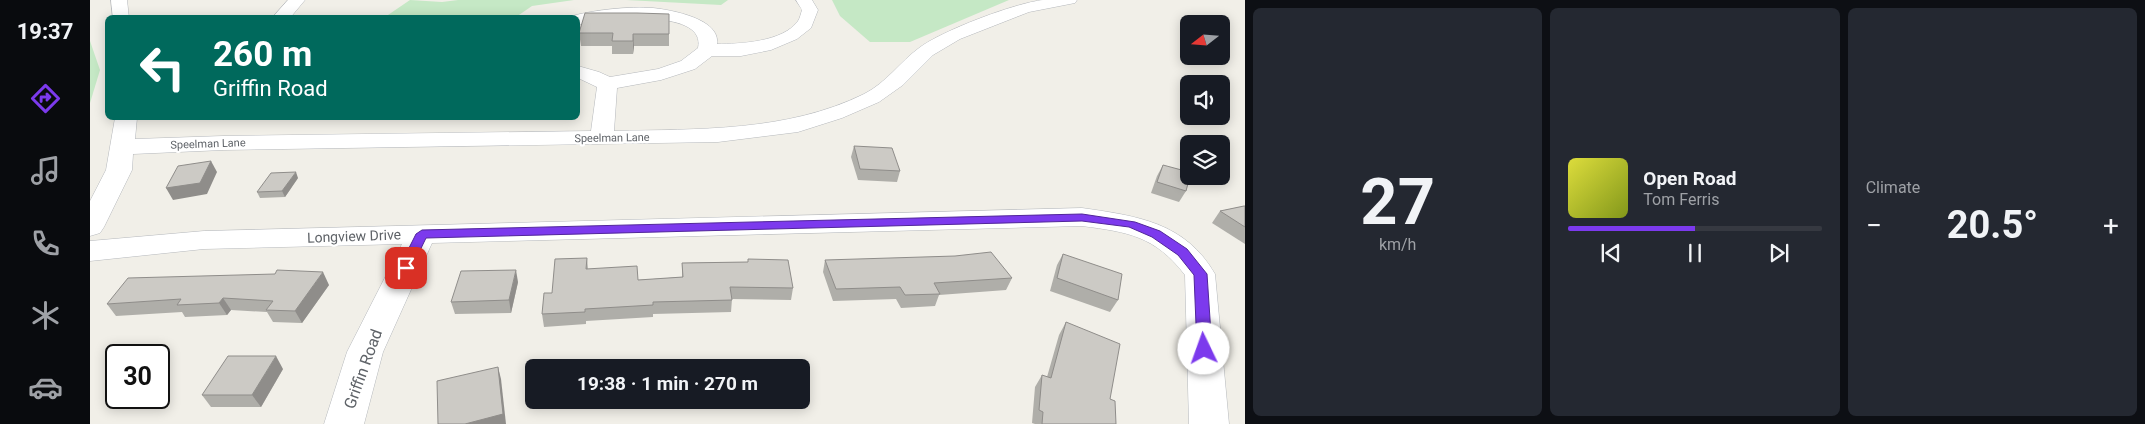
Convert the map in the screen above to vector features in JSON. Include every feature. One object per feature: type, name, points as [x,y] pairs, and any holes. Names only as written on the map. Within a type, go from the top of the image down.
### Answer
[{"type":"street","points":[[283,15],[297,0]]},
{"type":"street","points":[[707,50],[741,50],[765,46],[791,35],[806,24],[810,10],[804,0]]},
{"type":"street","name":"Speelman Lane","points":[[123,147],[222,143],[602,138],[718,134],[798,125],[834,114],[872,98],[896,81],[926,51],[954,35],[1025,8],[1070,0]]},
{"type":"street","points":[[580,19],[592,16],[652,13],[682,19],[703,28],[710,39],[707,50],[688,65],[661,74],[607,84],[592,76],[580,73]]},
{"type":"street","points":[[602,138],[607,84]]},
{"type":"street","points":[[90,227],[119,170],[126,120]]},
{"type":"street","name":"Longview Drive","points":[[90,251],[204,240],[422,234],[1082,217],[1131,224],[1156,234],[1183,252],[1200,274],[1209,424]]},
{"type":"street","name":"Griffin Road","points":[[344,424],[365,352],[422,234]]},
{"type":"green space","points":[[410,0],[442,2],[458,0],[574,0],[532,6],[519,15],[388,15]]},
{"type":"green space","points":[[626,0],[728,0],[721,5]]},
{"type":"green space","points":[[832,0],[1009,0],[910,42],[870,42],[840,16]]},
{"type":"green space","points":[[90,41],[100,70],[90,103]]},
{"type":"building","points":[[585,13],[669,14],[669,34],[633,34],[633,41],[612,41],[613,33],[580,33]]},
{"type":"building","points":[[854,146],[892,148],[900,171],[860,169]]},
{"type":"building","points":[[211,161],[200,183],[166,188],[178,166]]},
{"type":"building","points":[[1163,165],[1180,170],[1180,185],[1188,185],[1186,191],[1157,182]]},
{"type":"building","points":[[296,172],[282,191],[257,192],[271,173]]},
{"type":"building","points":[[1245,206],[1245,227],[1220,211]]},
{"type":"building","points":[[991,252],[1012,278],[934,283],[940,294],[905,295],[900,287],[836,289],[825,260],[955,256]]},
{"type":"building","points":[[1063,254],[1122,274],[1118,300],[1057,278]]},
{"type":"building","points":[[587,258],[586,269],[637,266],[638,280],[683,277],[682,263],[748,262],[748,259],[788,260],[793,288],[730,287],[732,300],[653,302],[653,305],[585,309],[585,312],[542,314],[544,293],[552,293],[555,259]]},
{"type":"building","points":[[277,270],[323,272],[295,311],[266,310],[273,301],[223,298],[219,303],[177,305],[181,299],[107,304],[128,278],[275,274]]},
{"type":"building","points":[[516,270],[509,300],[451,302],[461,271]]},
{"type":"building","points":[[1066,322],[1120,344],[1110,399],[1115,401],[1116,424],[1042,424],[1043,412],[1039,410],[1042,375],[1051,378]]},
{"type":"building","points":[[228,356],[276,356],[252,395],[202,395]]},
{"type":"building","points":[[498,367],[503,414],[465,424],[438,424],[437,381]]},
{"type":"route","points":[[406,268],[422,234],[1082,217],[1131,224],[1156,234],[1183,252],[1200,274],[1204,349]]}]
